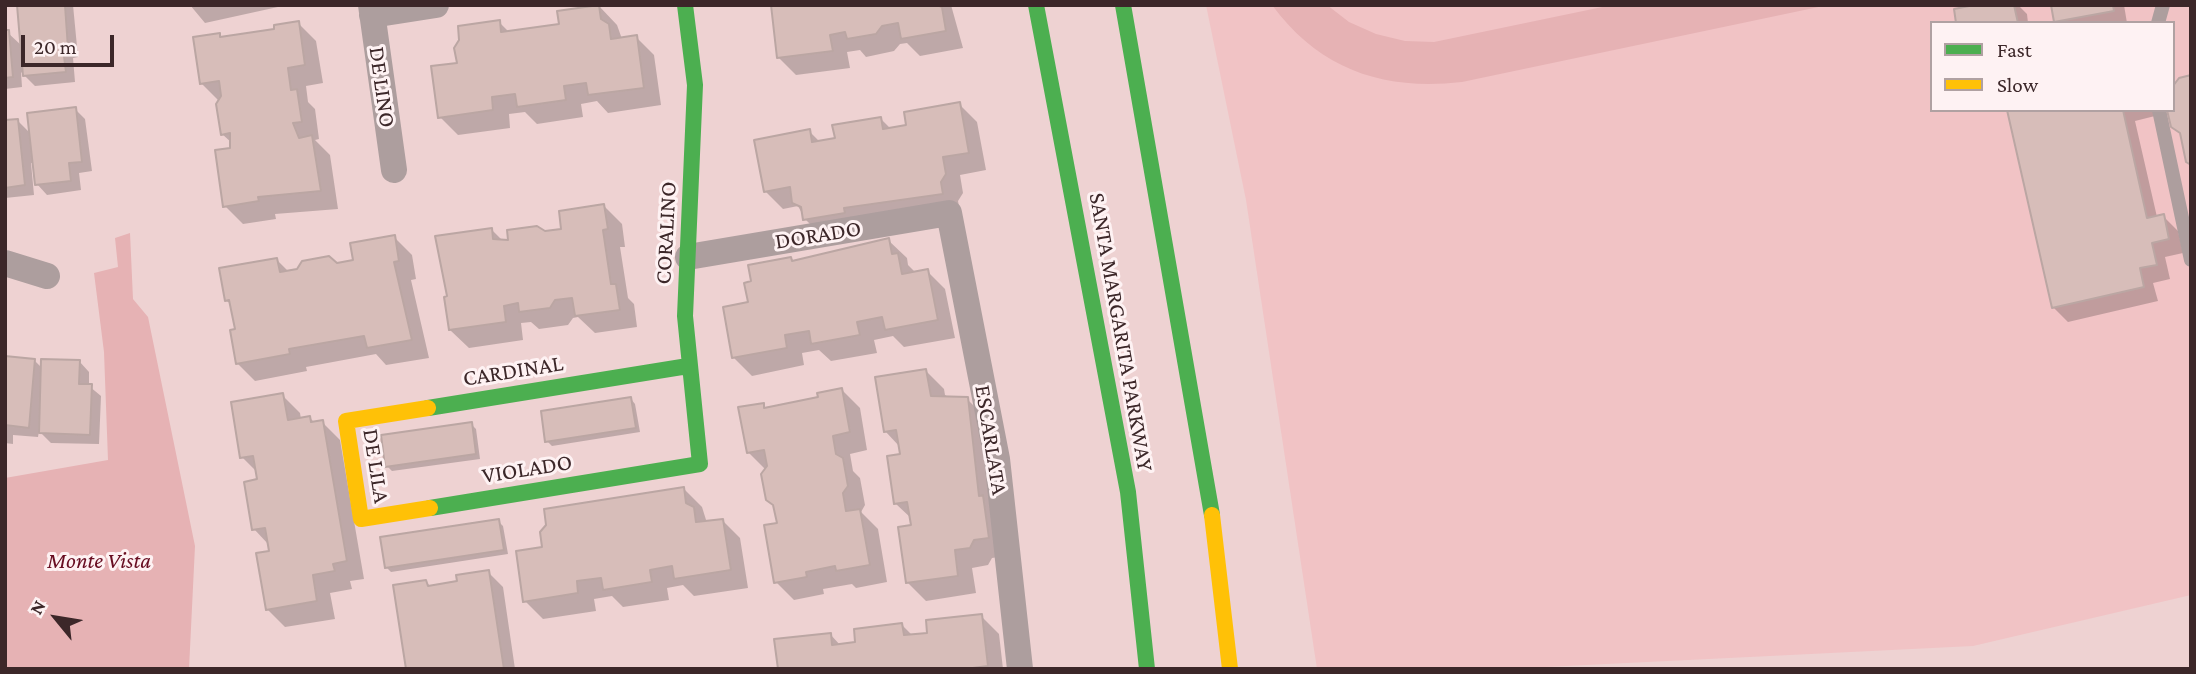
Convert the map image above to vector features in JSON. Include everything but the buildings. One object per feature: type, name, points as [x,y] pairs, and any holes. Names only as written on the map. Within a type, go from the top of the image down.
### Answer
[{"type":"main road","name":"CORALINO","points":[[685,5],[695,85],[685,316],[688,366],[701,464]]},
{"type":"main road","name":"SANTA MARGARITA PARKWAY","points":[[1036,5],[1128,492],[1147,669]]},
{"type":"main road","points":[[1123,5],[1210,502],[1230,669]]},
{"type":"main road","name":"CARDINAL","points":[[346,421],[688,366]]},
{"type":"main road","name":"DE LILA","points":[[346,421],[361,519]]},
{"type":"main road","name":"VIOLADO","points":[[361,519],[701,464]]},
{"type":"street","points":[[371,10],[436,5]]},
{"type":"street","name":"DE LINO","points":[[371,10],[394,170]]},
{"type":"street","name":"DORADO","points":[[688,257],[949,213]]},
{"type":"street","name":"ESCARLATA","points":[[949,213],[997,459],[1020,669]]},
{"type":"street","points":[[5,263],[47,276]]},
{"type":"lane","points":[[2159,112],[2191,260]]},
{"type":"shaded area","points":[[1206,5],[2191,5],[2191,595],[1973,646],[1505,669],[1317,669],[1246,200]]},
{"type":"green space","points":[[1272,5],[1327,5],[1349,22],[1376,34],[1405,41],[1434,42],[1612,5],[1828,5],[1462,82],[1433,84],[1380,79],[1333,60],[1311,46]]},
{"type":"green space","name":"Monte Vista","points":[[130,233],[133,299],[148,317],[195,546],[189,669],[5,669],[5,478],[108,460],[104,352],[94,273],[118,267],[115,238]]},
{"type":"traffic: fast","points":[[430,508],[700,464],[685,316],[695,85],[685,5]]},
{"type":"traffic: fast","points":[[1036,5],[1128,492],[1147,669]]},
{"type":"traffic: fast","points":[[1123,5],[1212,515]]},
{"type":"traffic: fast","points":[[428,408],[688,366]]},
{"type":"traffic: slow","points":[[428,408],[346,421],[361,519],[430,508]]},
{"type":"traffic: slow","points":[[1212,515],[1230,669]]}]
